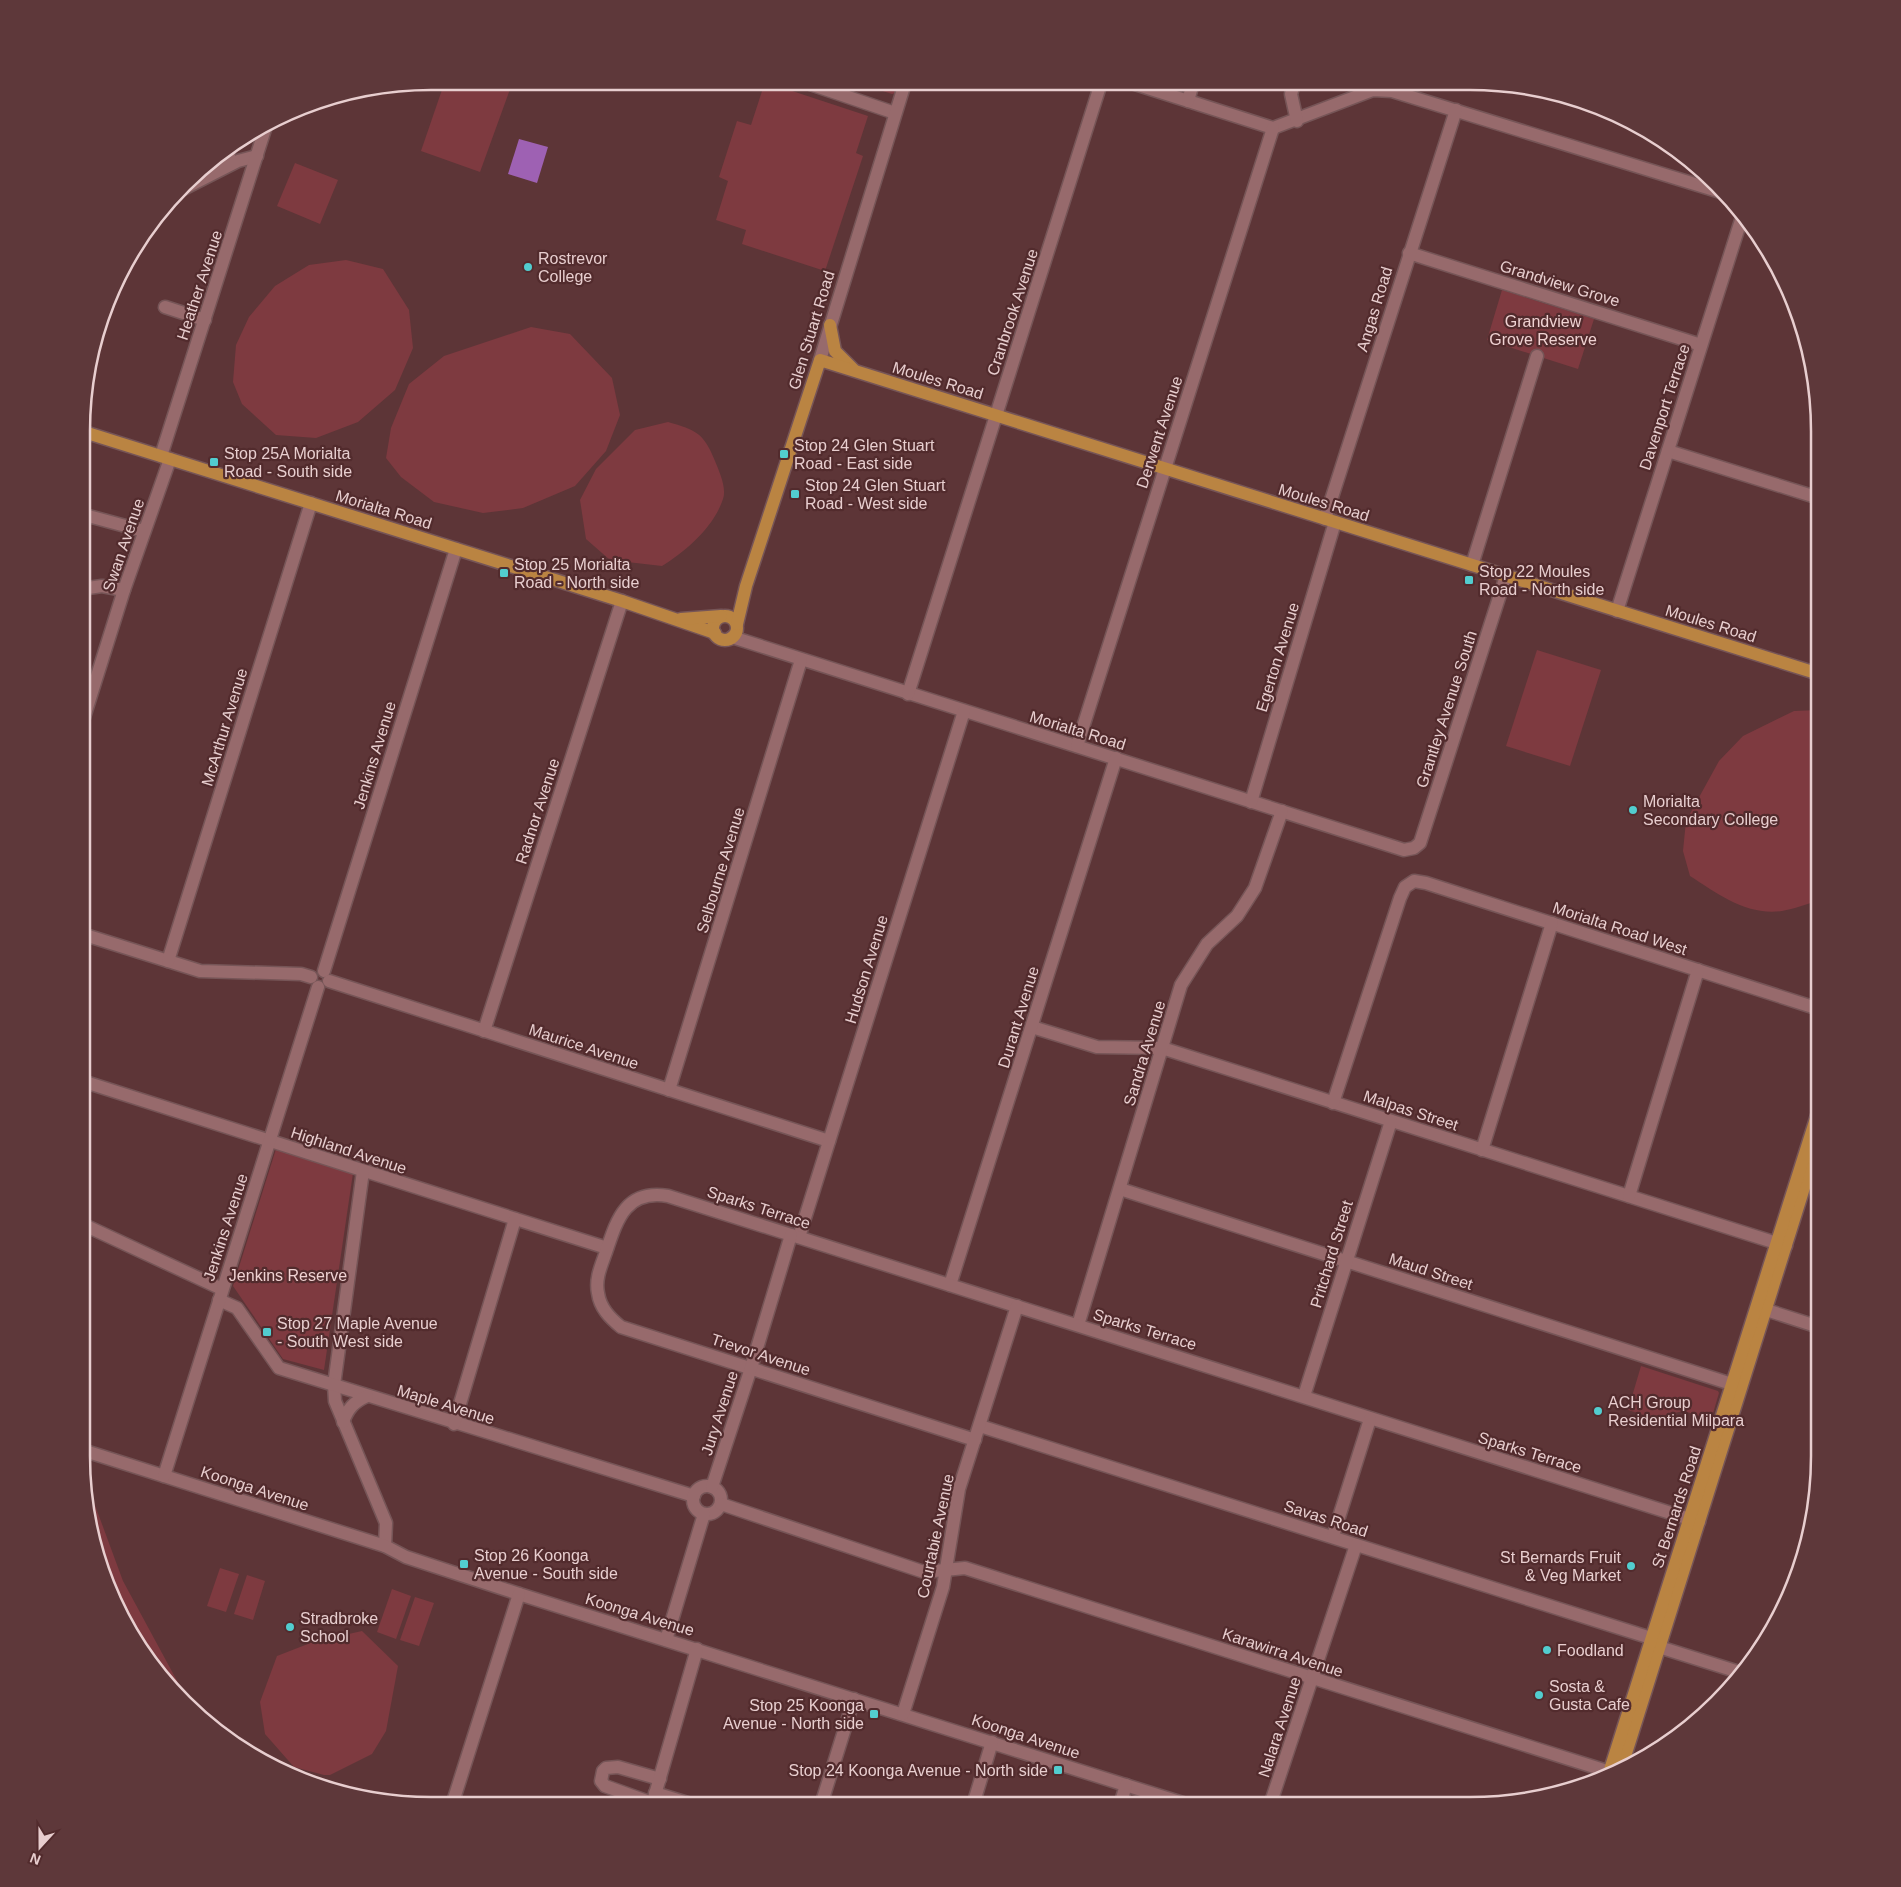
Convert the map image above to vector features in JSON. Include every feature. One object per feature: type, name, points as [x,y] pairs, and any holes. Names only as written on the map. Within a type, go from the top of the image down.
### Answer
[{"type":"main road","points":[[830,325],[836,350],[856,372]]},
{"type":"main road","name":"Moules Road","points":[[820,360],[1811,672]]},
{"type":"main road","name":"Glen Stuart Road","points":[[737,624],[746,586],[820,360]]},
{"type":"main road","name":"Morialta Road","points":[[90,434],[622,601],[715,633]]},
{"type":"main road","name":"Glen Stuart Road","points":[[723,616],[746,586]]},
{"type":"main road","points":[[723,616],[732,618],[737,624],[737,632],[725,640],[715,633],[714,624],[723,616]]},
{"type":"main road","name":"Morialta Road","points":[[676,619],[723,616]]},
{"type":"main road","name":"St Bernards Road","points":[[1611,1766],[1655,1642],[1694,1521],[1781,1245],[1811,1139]]},
{"type":"main road","name":"St Bernards Road","points":[[1781,1245],[1811,1162]]},
{"type":"main road","name":"St Bernards Road","points":[[1623,1761],[1655,1642]]},
{"type":"street","points":[[827,90],[895,114]]},
{"type":"street","name":"Glen Stuart Road","points":[[820,360],[902,90]]},
{"type":"street","name":"Cranbrook Avenue","points":[[908,694],[1100,90]]},
{"type":"street","points":[[1154,90],[1273,128],[1297,121],[1373,90]]},
{"type":"street","points":[[1188,101],[1191,90]]},
{"type":"street","points":[[1292,90],[1291,94],[1297,121]]},
{"type":"street","points":[[1386,90],[1709,188]]},
{"type":"street","name":"Angas Road","points":[[1330,520],[1409,253],[1456,110]]},
{"type":"street","name":"Derwent Avenue","points":[[1076,746],[1273,128]]},
{"type":"street","name":"Heather Avenue","points":[[165,457],[205,320],[263,135]]},
{"type":"street","points":[[201,180],[231,164],[257,156]]},
{"type":"street","points":[[229,157],[231,164]]},
{"type":"street","name":"Davenport Terrace","points":[[1617,611],[1740,224]]},
{"type":"street","name":"Grandview Grove","points":[[1409,253],[1701,345]]},
{"type":"street","points":[[165,307],[205,320]]},
{"type":"street","points":[[1472,565],[1537,356]]},
{"type":"street","points":[[1668,451],[1811,496]]},
{"type":"street","name":"Swan Avenue","points":[[90,701],[144,531],[165,457]]},
{"type":"street","name":"McArthur Avenue","points":[[168,961],[311,503]]},
{"type":"street","points":[[90,516],[144,531]]},
{"type":"street","name":"Egerton Avenue","points":[[1251,802],[1330,520]]},
{"type":"street","name":"Jenkins Avenue","points":[[326,976],[456,549]]},
{"type":"street","name":"Grantley Avenue South","points":[[1414,848],[1420,844],[1506,576]]},
{"type":"street","points":[[90,588],[102,586],[124,590]]},
{"type":"street","name":"Radnor Avenue","points":[[484,1031],[622,601]]},
{"type":"street","name":"Morialta Road","points":[[732,637],[1404,850],[1414,848]]},
{"type":"street","name":"Selbourne Avenue","points":[[669,1090],[801,660]]},
{"type":"street","name":"Hudson Avenue","points":[[795,1236],[829,1141],[964,711]]},
{"type":"street","name":"Durant Avenue","points":[[950,1285],[1116,758]]},
{"type":"street","name":"Sandra Avenue","points":[[1078,1325],[1181,985],[1207,944],[1238,916],[1255,888],[1282,812]]},
{"type":"street","name":"Morialta Road West","points":[[1333,1103],[1396,910],[1405,887],[1411,883],[1426,882],[1811,1006]]},
{"type":"street","points":[[1482,1150],[1552,923]]},
{"type":"street","points":[[90,937],[200,971],[301,974],[315,982],[317,970],[326,976]]},
{"type":"street","points":[[1629,1196],[1698,970]]},
{"type":"street","name":"Maurice Avenue","points":[[326,976],[484,1031],[829,1141]]},
{"type":"street","name":"Jenkins Avenue","points":[[164,1476],[270,1142],[315,982]]},
{"type":"street","name":"Malpas Street","points":[[1032,1027],[1096,1047],[1162,1048],[1781,1245]]},
{"type":"street","name":"Highland Avenue","points":[[90,1084],[607,1248]]},
{"type":"street","name":"Pritchard Street","points":[[1304,1396],[1391,1121]]},
{"type":"street","points":[[363,1171],[334,1385],[335,1401],[386,1523],[385,1546]]},
{"type":"street","name":"Maud Street","points":[[1120,1189],[1737,1386]]},
{"type":"street","name":"Sparks Terrace","points":[[607,1248],[616,1220],[624,1209],[647,1195],[657,1194],[1304,1396],[1370,1419],[1694,1521]]},
{"type":"street","points":[[454,1424],[516,1219]]},
{"type":"street","name":"Maple Avenue","points":[[90,1228],[221,1295],[237,1308],[280,1368],[454,1424],[694,1496]]},
{"type":"street","name":"Jury Avenue","points":[[712,1487],[795,1236]]},
{"type":"street","name":"Trevor Avenue","points":[[607,1248],[597,1281],[600,1301],[610,1318],[621,1327],[975,1440]]},
{"type":"street","name":"Courtabie Avenue","points":[[903,1714],[943,1587],[959,1489],[1017,1306]]},
{"type":"street","points":[[1761,1308],[1811,1324]]},
{"type":"street","points":[[344,1422],[346,1413],[355,1402],[367,1396]]},
{"type":"street","points":[[1333,1536],[1370,1419]]},
{"type":"street","name":"Savas Road","points":[[980,1426],[1333,1536],[1655,1642],[1734,1671]]},
{"type":"street","name":"Koonga Avenue","points":[[90,1453],[385,1546],[406,1557],[519,1594],[1164,1797]]},
{"type":"street","points":[[703,1486],[712,1487],[720,1496],[720,1504],[716,1511],[704,1514],[696,1509],[694,1496],[703,1486]]},
{"type":"street","points":[[720,1504],[924,1572],[946,1569]]},
{"type":"street","points":[[666,1640],[704,1514]]},
{"type":"street","name":"Nalara Avenue","points":[[1273,1797],[1356,1545]]},
{"type":"street","name":"Karawirra Avenue","points":[[946,1569],[965,1568],[1602,1770]]},
{"type":"street","points":[[455,1797],[519,1594]]},
{"type":"street","points":[[654,1797],[697,1649]]},
{"type":"street","points":[[823,1797],[854,1699]]},
{"type":"street","points":[[975,1797],[992,1742]]},
{"type":"street","points":[[640,1797],[605,1786],[601,1781],[601,1776],[606,1768],[618,1767],[660,1778]]},
{"type":"street","points":[[1122,1797],[1126,1785]]},
{"type":"green space","points":[[442,90],[510,90],[480,172],[421,151]]},
{"type":"green space","points":[[762,90],[789,90],[868,116],[856,153],[863,156],[825,271],[742,244],[746,230],[716,220],[728,181],[719,177],[737,121],[751,125]]},
{"type":"green space","points":[[880,90],[897,90],[896,93],[892,94]]},
{"type":"green space","points":[[295,163],[338,180],[320,224],[277,206]]},
{"type":"green space","points":[[346,260],[383,269],[409,310],[413,348],[395,390],[358,422],[316,438],[276,435],[242,404],[233,382],[236,345],[249,317],[275,286],[309,265]]},
{"type":"green space","name":"Grandview Grove Reserve","points":[[1502,290],[1594,319],[1578,369],[1487,340]]},
{"type":"green space","points":[[531,327],[570,334],[612,378],[620,415],[606,451],[575,486],[523,508],[483,513],[434,502],[401,477],[386,458],[391,428],[409,384],[444,356]]},
{"type":"green space","points":[[668,422],[692,430],[703,438],[707,444],[719,470],[723,485],[724,495],[719,509],[706,529],[689,546],[662,566],[610,560],[586,539],[580,500],[596,469],[635,430]]},
{"type":"green space","points":[[1537,650],[1601,670],[1570,766],[1506,746]]},
{"type":"green space","points":[[1811,710],[1811,903],[1796,908],[1769,912],[1745,907],[1733,902],[1690,876],[1683,851],[1686,821],[1719,761],[1743,736],[1794,711]]},
{"type":"green space","name":"Jenkins Reserve","points":[[276,1149],[353,1173],[324,1370],[283,1359],[233,1286]]},
{"type":"green space","points":[[1641,1366],[1718,1391],[1711,1420],[1684,1411],[1660,1416],[1654,1428],[1647,1426],[1650,1417],[1628,1410]]},
{"type":"green space","points":[[93,1500],[123,1581],[180,1686],[148,1645],[125,1607],[108,1565]]},
{"type":"green space","points":[[220,1568],[239,1574],[226,1612],[207,1606]]},
{"type":"green space","points":[[247,1575],[265,1581],[253,1620],[234,1614]]},
{"type":"green space","points":[[392,1589],[411,1596],[396,1639],[377,1632]]},
{"type":"green space","points":[[415,1597],[434,1603],[419,1646],[400,1640]]},
{"type":"green space","points":[[362,1631],[398,1666],[386,1731],[372,1754],[330,1775],[294,1767],[265,1734],[260,1702],[277,1656],[313,1642]]},
{"type":"shaded area","points":[[519,139],[548,147],[537,183],[508,174]]},
{"type":"place","name":"Rostrevor College","points":[[528,267]]},
{"type":"place","name":"Stop 24 Glen Stuart Road - East side","points":[[784,454]]},
{"type":"place","name":"Stop 25A Morialta Road - South side","points":[[214,462]]},
{"type":"place","name":"Stop 24 Glen Stuart Road - West side","points":[[795,494]]},
{"type":"place","name":"Stop 25 Morialta Road - North side","points":[[504,573]]},
{"type":"place","name":"Stop 22 Moules Road - North side","points":[[1469,580]]},
{"type":"place","name":"Morialta Secondary College","points":[[1633,810]]},
{"type":"place","name":"Stop 27 Maple Avenue - South West side","points":[[267,1332]]},
{"type":"place","name":"ACH Group Residential Milpara","points":[[1598,1411]]},
{"type":"place","name":"Stop 26 Koonga Avenue - South side","points":[[464,1564]]},
{"type":"place","name":"St Bernards Fruit & Veg Market","points":[[1631,1566]]},
{"type":"place","name":"Stradbroke School","points":[[290,1627]]},
{"type":"place","name":"Foodland","points":[[1547,1650]]},
{"type":"place","name":"Sosta & Gusta Cafe","points":[[1539,1695]]},
{"type":"place","name":"Stop 25 Koonga Avenue - North side","points":[[874,1714]]},
{"type":"place","name":"Stop 24 Koonga Avenue - North side","points":[[1058,1770]]}]
